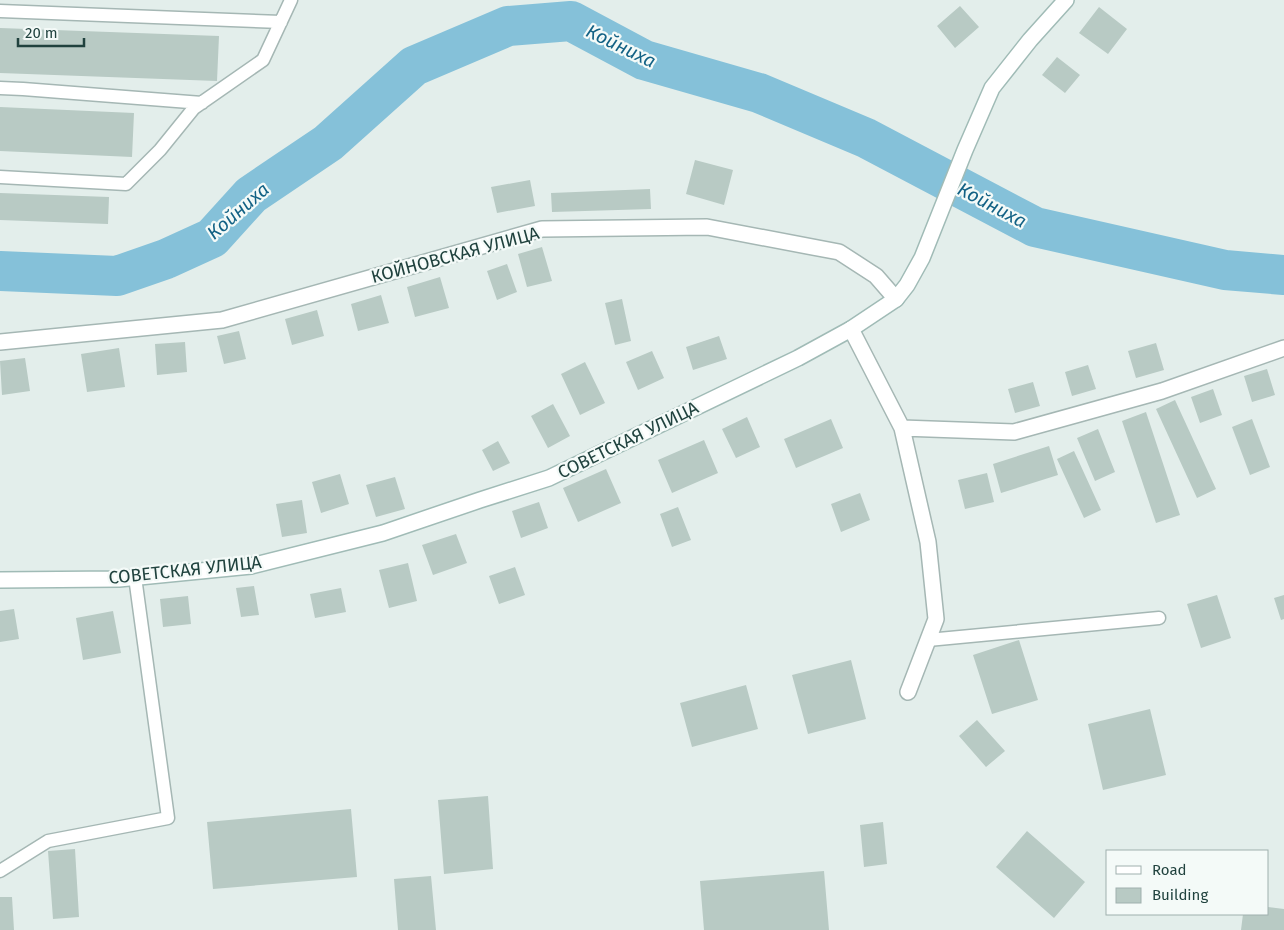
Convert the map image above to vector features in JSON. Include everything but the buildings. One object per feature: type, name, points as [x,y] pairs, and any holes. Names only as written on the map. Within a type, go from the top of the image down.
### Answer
[{"type":"street","name":"СОВЕТСКАЯ УЛИЦА","points":[[0,580],[135,578],[251,566],[383,533],[550,478],[798,358],[851,328],[896,299],[907,285],[922,258],[992,88],[1030,40],[1066,0]]},
{"type":"street","name":"КОЙНОВСКАЯ УЛИЦА","points":[[0,342],[222,320],[542,229],[707,227],[839,252],[876,276],[896,299]]},
{"type":"street","points":[[851,328],[902,428],[928,542],[936,620],[908,692]]},
{"type":"street","points":[[902,428],[1014,432],[1162,391],[1284,348]]},
{"type":"lane","points":[[0,177],[126,184],[160,150],[194,108],[263,60],[291,0]]},
{"type":"lane","points":[[0,11],[281,22]]},
{"type":"lane","points":[[0,88],[23,88],[202,103]]},
{"type":"lane","points":[[0,871],[48,842],[168,818],[135,578]]},
{"type":"lane","points":[[928,640],[1159,618]]},
{"type":"waterway","name":"Койниха","points":[[0,271],[117,276],[166,259],[212,238],[251,195],[328,143],[414,66],[508,26],[571,21],[644,60],[759,93],[866,138],[1035,227],[1225,270],[1284,275]]}]
